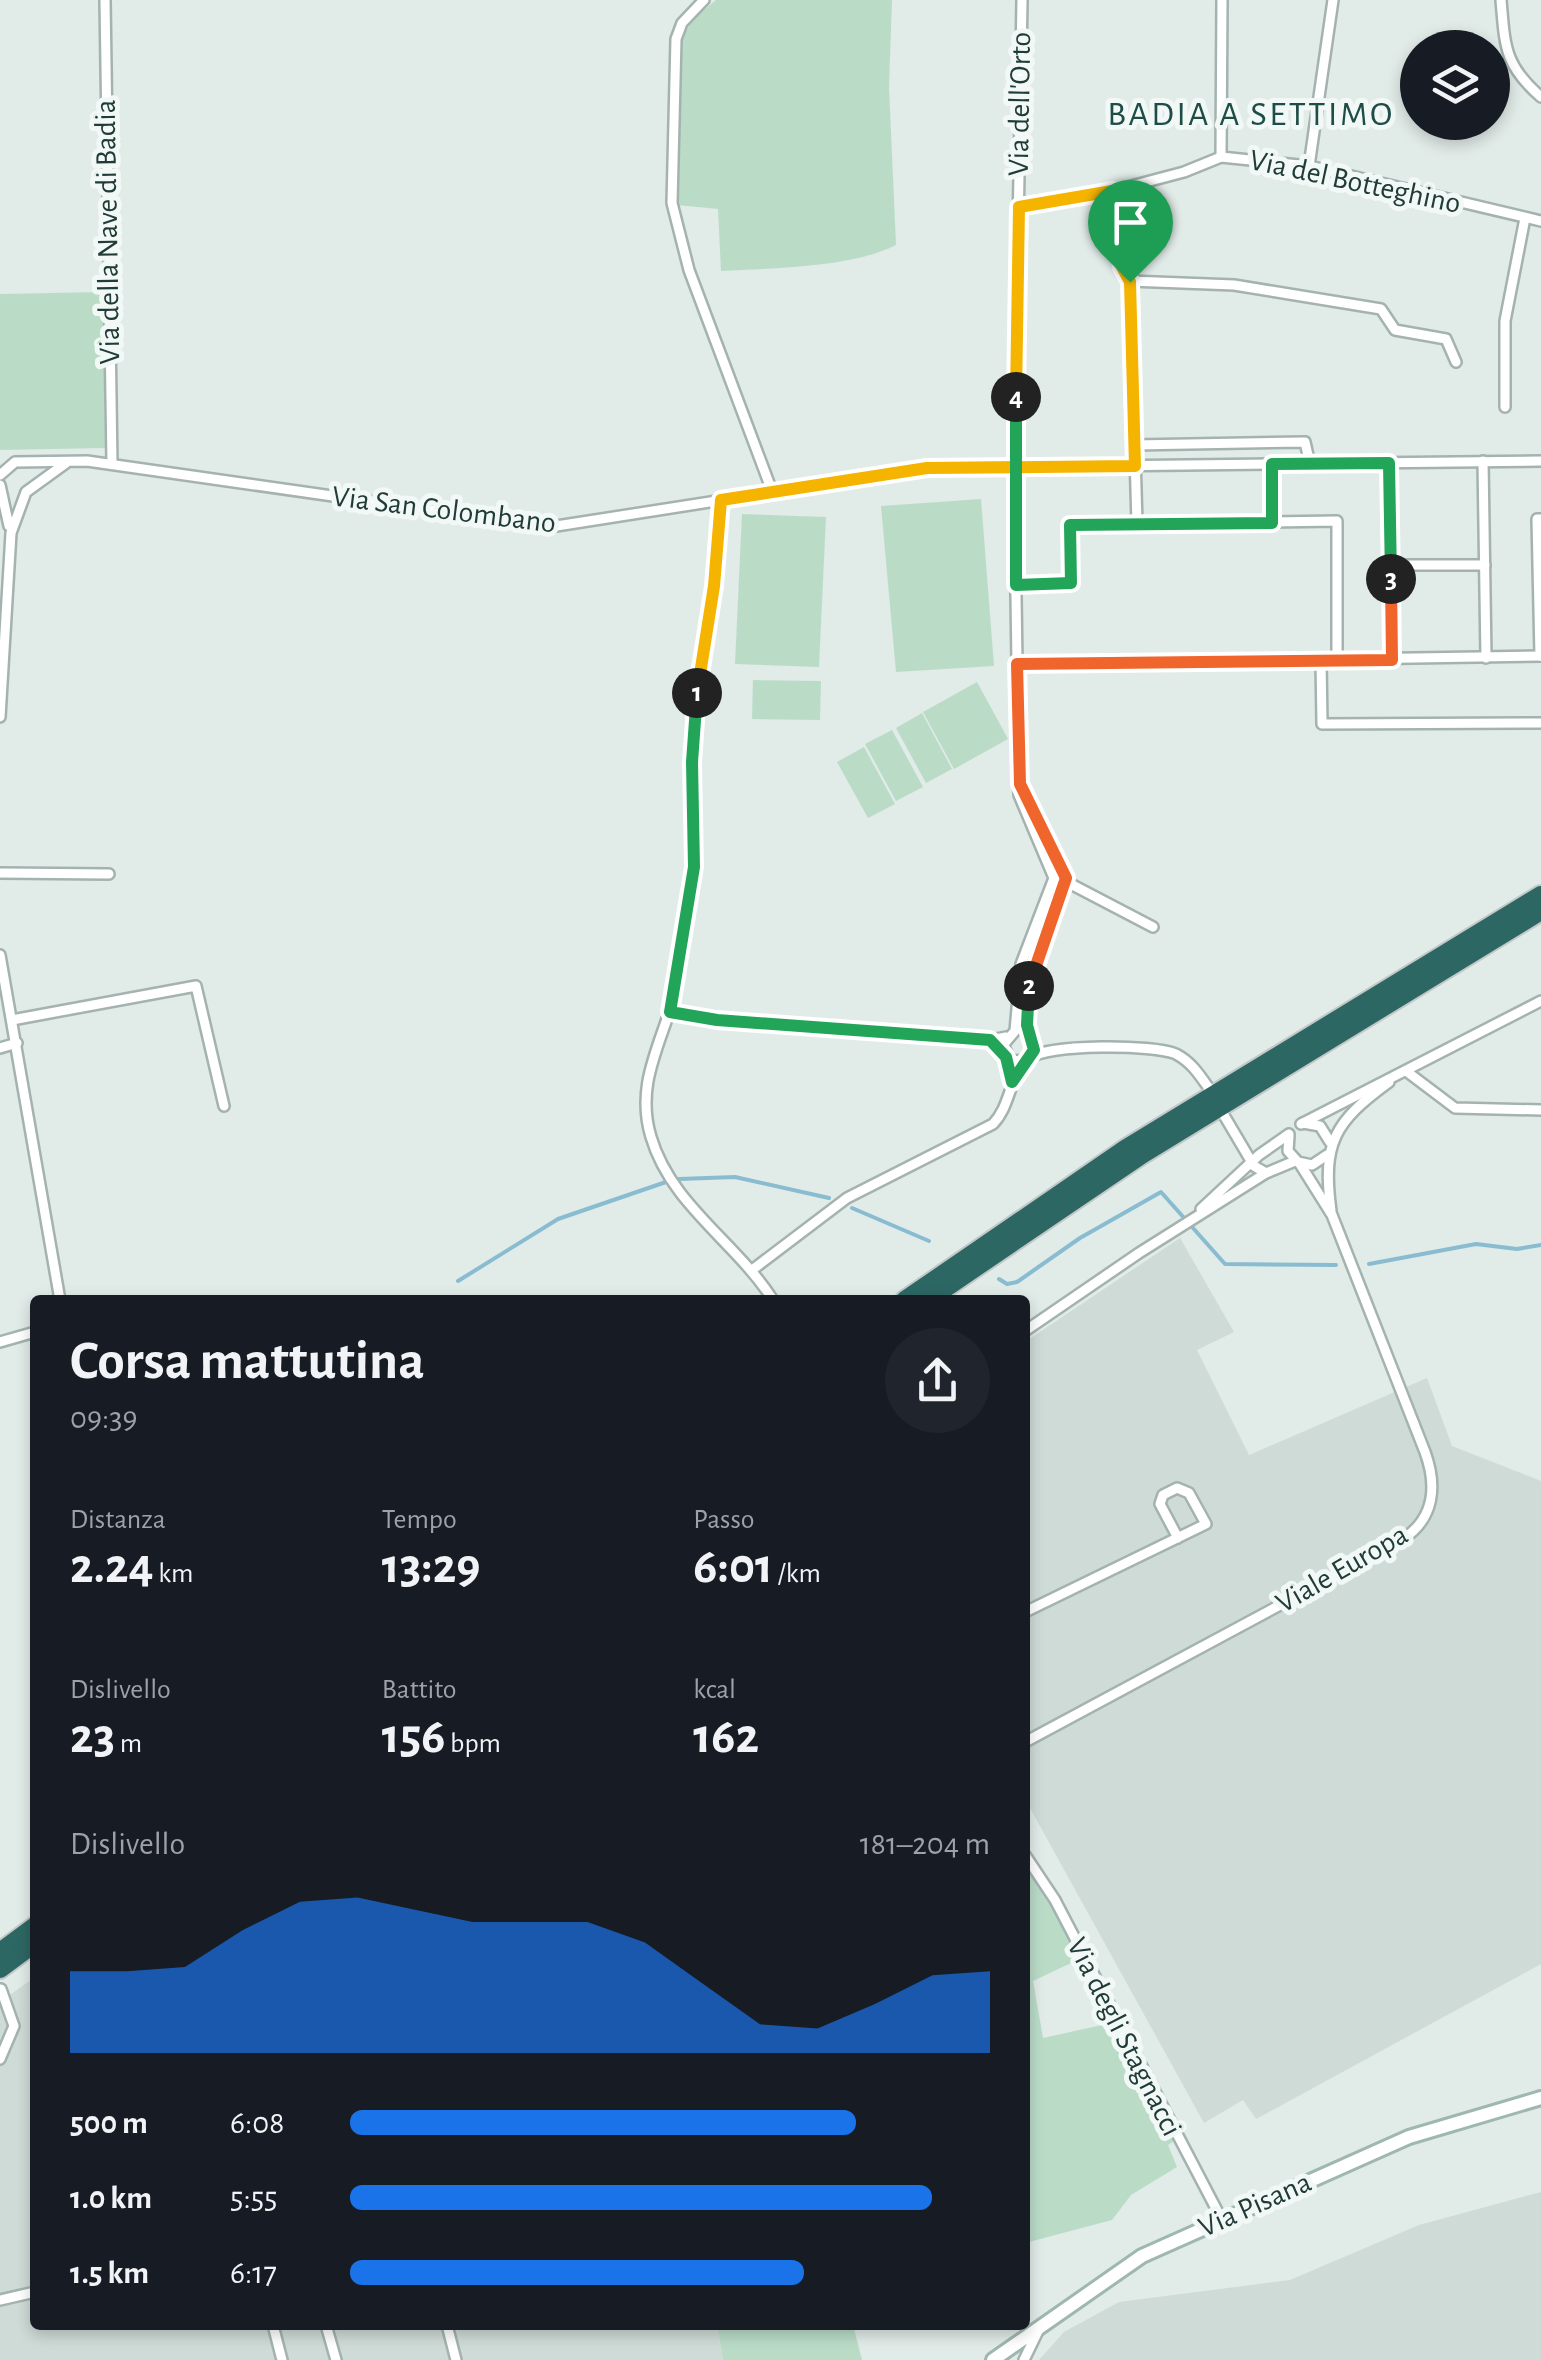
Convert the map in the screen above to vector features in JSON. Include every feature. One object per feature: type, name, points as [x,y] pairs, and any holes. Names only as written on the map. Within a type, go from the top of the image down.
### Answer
[{"type":"highway","points":[[912,1295],[1125,1149],[1541,895]]},
{"type":"highway","points":[[935,1295],[1143,1154],[1541,911]]},
{"type":"highway","points":[[0,1952],[30,1930]]},
{"type":"highway","points":[[0,1969],[30,1947]]},
{"type":"main road","name":"Via Pisana","points":[[993,2360],[1134,2260],[1409,2137],[1541,2098]]},
{"type":"street","name":"Via della Nave di Badia","points":[[105,0],[112,464]]},
{"type":"street","points":[[704,0],[682,23],[676,39],[672,203],[689,270],[772,492]]},
{"type":"street","name":"Via dell'Orto","points":[[1019,207],[1022,0]]},
{"type":"street","name":"Via del Botteghino","points":[[1222,0],[1221,157],[1309,166],[1541,221]]},
{"type":"street","points":[[1309,166],[1333,0]]},
{"type":"street","points":[[1500,0],[1510,63],[1541,96]]},
{"type":"street","points":[[1154,928],[1054,874],[1022,808],[1014,464],[1019,207],[1112,191],[1221,157]]},
{"type":"street","points":[[1112,191],[1122,267],[1130,282],[1137,524]]},
{"type":"street","points":[[1505,407],[1506,321],[1526,218]]},
{"type":"street","points":[[1130,282],[1234,285],[1382,308],[1394,330],[1446,338],[1456,362]]},
{"type":"street","points":[[1134,444],[1305,442],[1310,464]]},
{"type":"street","name":"Via San Colombano","points":[[0,475],[4,465],[112,464],[550,527],[880,473],[1014,464],[1541,460]]},
{"type":"street","points":[[1484,461],[1486,658]]},
{"type":"street","points":[[1389,463],[1392,660]]},
{"type":"street","points":[[1,487],[13,496],[66,464]]},
{"type":"street","points":[[1272,464],[1272,523]]},
{"type":"street","points":[[11,533],[30,474],[23,465]]},
{"type":"street","points":[[0,717],[11,533],[1,487]]},
{"type":"street","points":[[721,500],[714,586],[692,742],[694,867],[670,1012],[646,1077],[651,1137],[679,1192],[752,1270],[770,1295]]},
{"type":"street","points":[[1017,664],[1540,656],[1537,519],[1541,519]]},
{"type":"street","points":[[1016,585],[1071,583],[1070,525],[1337,521],[1337,660]]},
{"type":"street","points":[[1391,566],[1485,565]]},
{"type":"street","points":[[1322,660],[1322,724],[1541,723]]},
{"type":"street","points":[[1012,1082],[1030,1058],[1032,1038],[1027,1012],[1034,963],[1065,882],[1057,854],[1020,784]]},
{"type":"street","points":[[0,873],[110,874]]},
{"type":"street","points":[[752,1270],[848,1198],[989,1127],[1008,1104],[1012,1082],[1005,1055],[1021,964],[1051,894],[1054,874]]},
{"type":"street","points":[[0,955],[59,1295]]},
{"type":"street","points":[[12,1020],[196,986],[224,1106]]},
{"type":"street","points":[[1180,1227],[1263,1152],[1301,1124],[1356,1092],[1541,1001]]},
{"type":"street","points":[[670,1012],[717,1020],[990,1040],[1010,1034],[1032,1038],[1047,1050]]},
{"type":"street","points":[[990,1040],[1015,1063],[1047,1050],[1169,1052],[1192,1066],[1208,1087]]},
{"type":"street","points":[[0,1048],[17,1044]]},
{"type":"street","points":[[1403,1072],[1455,1108],[1541,1110]]},
{"type":"street","points":[[1030,1328],[1139,1252],[1266,1173],[1298,1162],[1312,1165],[1327,1155],[1330,1142],[1348,1116],[1403,1072]]},
{"type":"street","points":[[1225,1117],[1252,1162],[1266,1173]]},
{"type":"street","points":[[1301,1124],[1320,1126],[1330,1142]]},
{"type":"street","points":[[1290,1134],[1287,1146],[1298,1162]]},
{"type":"street","points":[[1237,1139],[1263,1152]]},
{"type":"street","name":"Viale Europa","points":[[1327,1155],[1332,1215]]},
{"type":"street","name":"Viale Europa","points":[[1030,1739],[1403,1539],[1421,1522],[1433,1495],[1431,1468],[1332,1215],[1298,1162]]},
{"type":"street","points":[[0,1342],[30,1333]]},
{"type":"street","points":[[1030,1610],[1178,1538],[1206,1524],[1188,1493],[1176,1488],[1163,1495],[1160,1504],[1178,1538]]},
{"type":"street","name":"Via degli Stagnacci","points":[[1030,1862],[1055,1900],[1222,2220]]},
{"type":"street","points":[[0,2059],[14,2026],[1,1988]]},
{"type":"street","points":[[0,2300],[30,2293]]},
{"type":"street","points":[[1024,2360],[1042,2325]]},
{"type":"street","points":[[274,2330],[282,2360]]},
{"type":"street","points":[[327,2330],[336,2360]]},
{"type":"street","points":[[448,2330],[456,2360]]},
{"type":"shaded area","points":[[1180,1238],[1234,1332],[1197,1350],[1249,1455],[1427,1378],[1452,1446],[1541,1481],[1541,1964],[1256,2119],[1243,2100],[1204,2123],[1030,1808],[1030,1339]]},
{"type":"shaded area","points":[[30,1981],[30,2330],[718,2330],[723,2360],[0,2360],[0,2002]]},
{"type":"shaded area","points":[[1541,2192],[1541,2360],[1039,2360],[1064,2332],[1119,2302],[1290,2280],[1419,2225]]},
{"type":"green space","points":[[716,0],[892,0],[889,87],[896,245],[834,263],[721,271],[718,209],[677,205],[682,39],[692,20]]},
{"type":"green space","points":[[103,292],[105,448],[0,450],[0,294]]},
{"type":"green space","points":[[981,499],[994,666],[896,672],[881,506]]},
{"type":"green space","points":[[742,514],[826,517],[819,667],[735,664]]},
{"type":"green space","points":[[753,680],[821,681],[820,720],[752,719]]},
{"type":"green space","points":[[977,682],[1008,739],[954,769],[923,712]]},
{"type":"green space","points":[[922,713],[952,769],[926,783],[896,728]]},
{"type":"green space","points":[[892,730],[923,787],[896,801],[865,744]]},
{"type":"green space","points":[[864,747],[895,804],[868,818],[837,762]]},
{"type":"green space","points":[[1030,1864],[1084,1957],[1033,1981],[1043,2038],[1120,2021],[1177,2139],[1168,2145],[1177,2167],[1131,2195],[1112,2220],[1030,2242]]},
{"type":"green space","points":[[718,2330],[854,2330],[862,2360],[723,2360]]},
{"type":"waterway","points":[[679,1179],[735,1177],[829,1198]]},
{"type":"waterway","points":[[458,1281],[558,1219],[666,1182]]},
{"type":"waterway","points":[[999,1279],[1007,1284],[1017,1282],[1080,1238],[1161,1192],[1225,1264],[1336,1265]]},
{"type":"waterway","points":[[852,1208],[929,1241]]},
{"type":"waterway","points":[[1369,1264],[1476,1244],[1517,1249],[1541,1245]]},
{"type":"district","name":"BADIA A SETTIMO","points":[[1251,114]]},
{"type":"route","points":[[1130,282],[1122,267],[1112,191],[1019,207],[1014,464],[1016,585],[1071,583],[1070,525],[1272,523],[1272,464],[1389,463],[1392,660],[1017,664],[1020,784],[1066,878],[1042,937],[1029,988],[1027,1025],[1034,1050],[1012,1082],[1006,1057],[990,1040],[717,1020],[670,1012],[694,867],[692,742],[714,586],[721,500],[927,468],[1014,464],[1035,468],[1135,466],[1130,282]]}]
